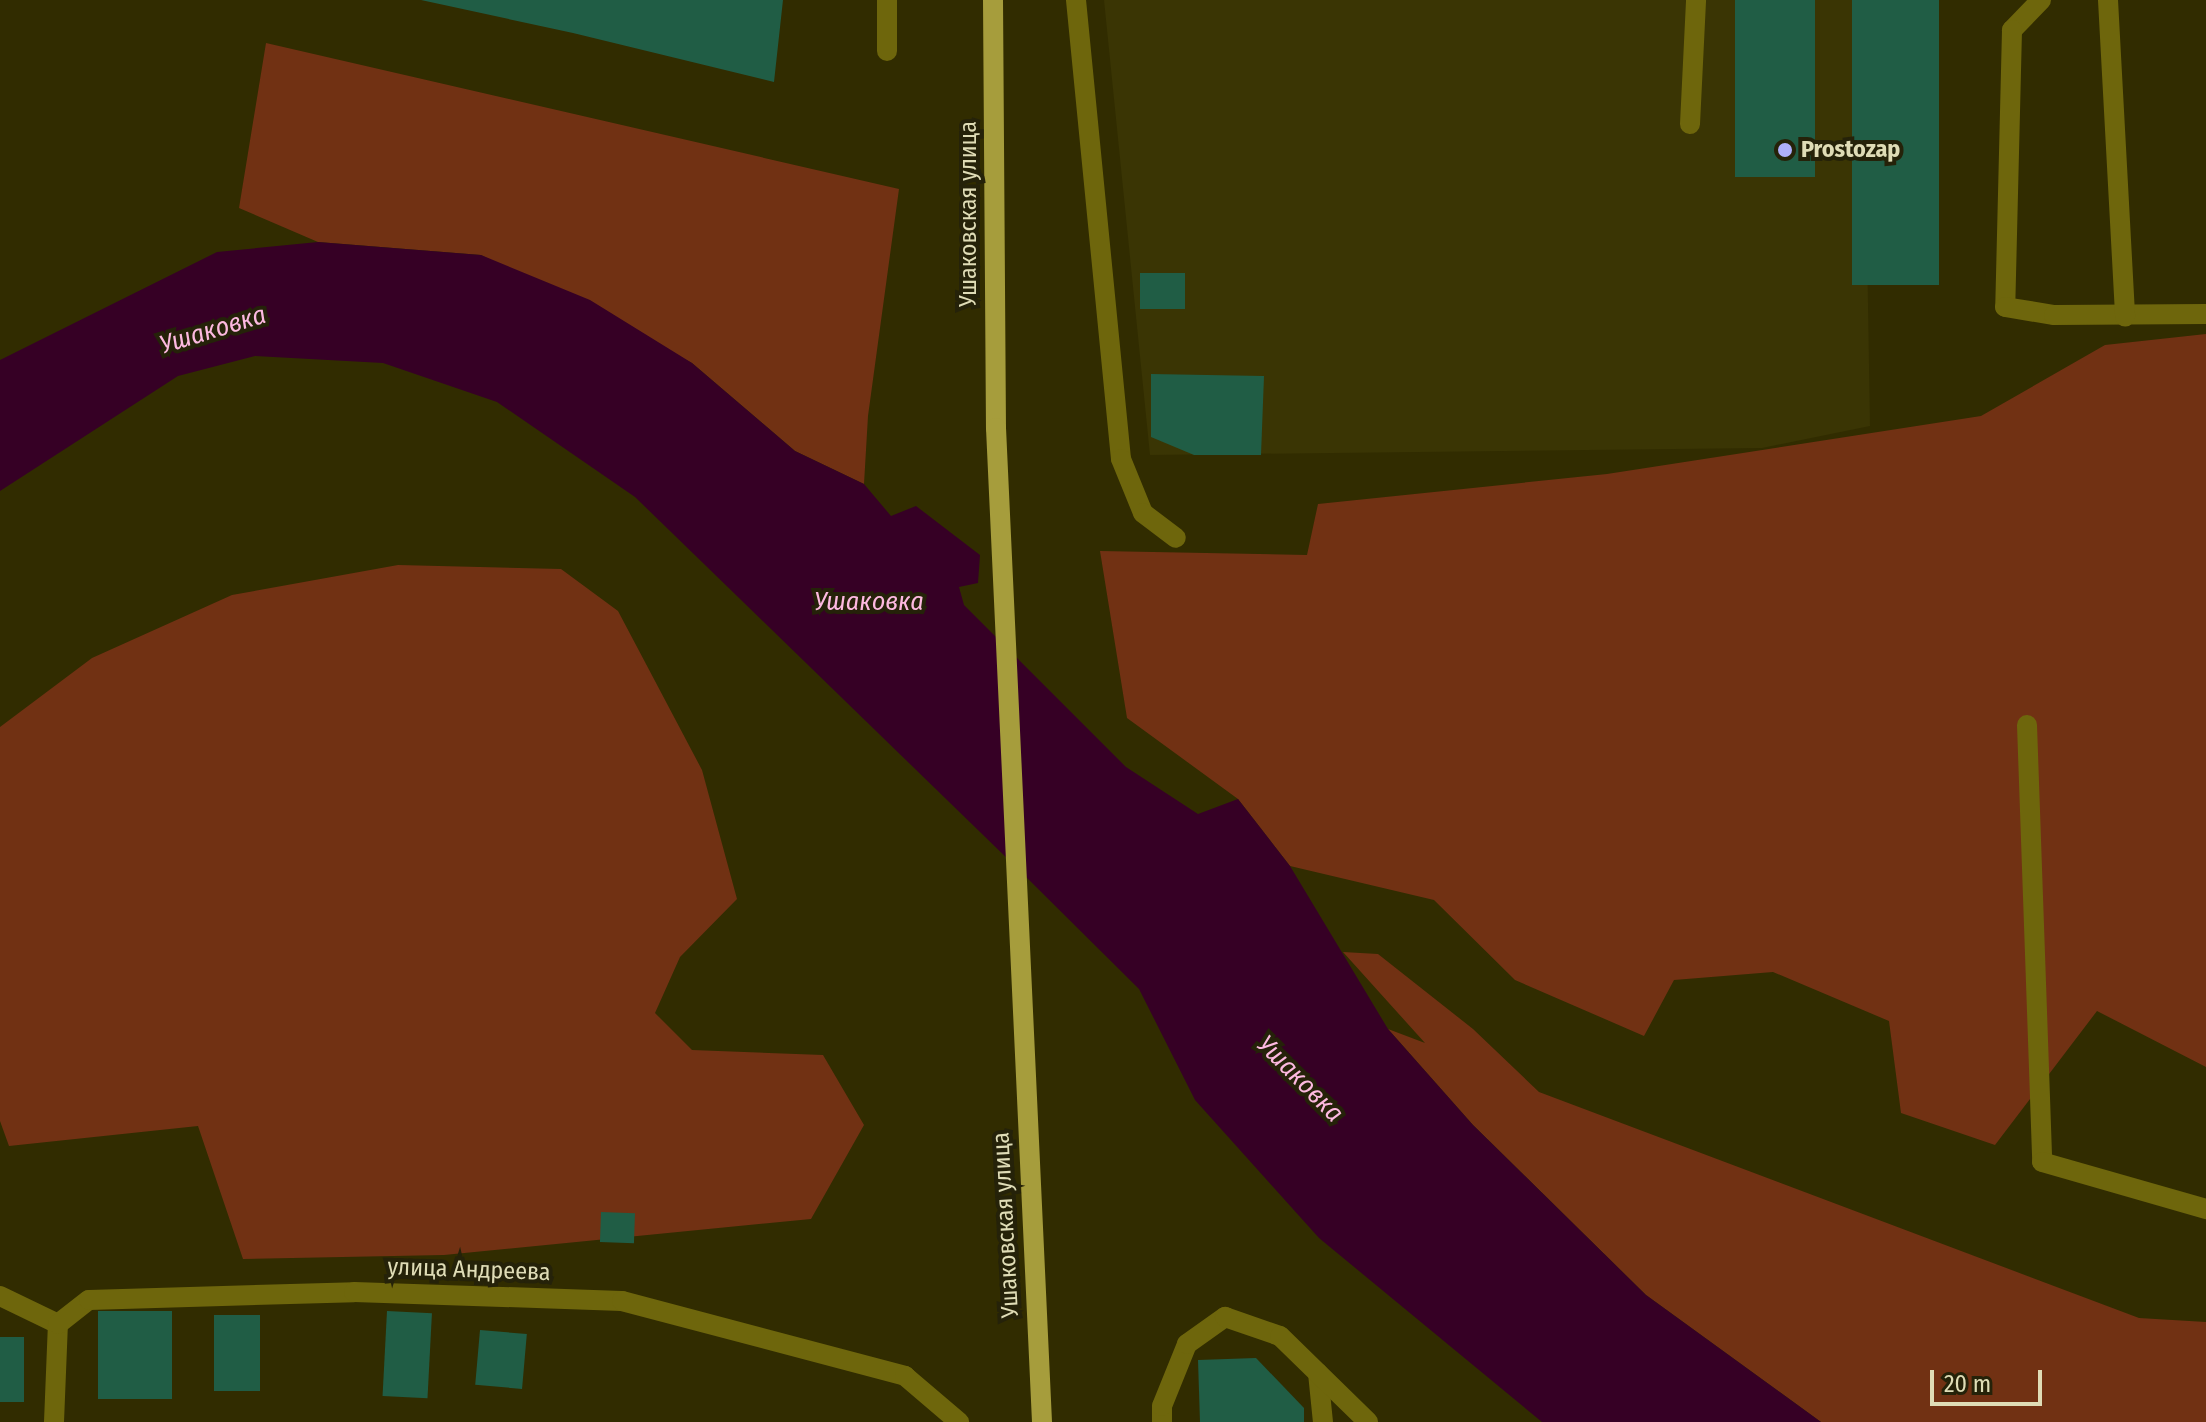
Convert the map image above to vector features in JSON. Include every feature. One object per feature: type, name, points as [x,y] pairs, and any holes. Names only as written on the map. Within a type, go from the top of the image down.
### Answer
[{"type":"main road","name":"Ушаковская улица","points":[[993,0],[996,428],[1021,1025],[1042,1422]]},
{"type":"street","points":[[887,0],[887,51]]},
{"type":"street","points":[[1076,0],[1121,459],[1143,513],[1176,538]]},
{"type":"street","points":[[1690,124],[1696,0]]},
{"type":"street","points":[[2041,0],[2012,30],[2005,307],[2024,314],[2125,317],[2206,314]]},
{"type":"street","points":[[2108,0],[2125,317]]},
{"type":"street","points":[[2027,725],[2042,1162],[2206,1209]]},
{"type":"street","name":"улица Андреева","points":[[58,1324],[89,1300],[354,1292],[622,1301],[905,1376],[959,1422]]},
{"type":"street","points":[[0,1296],[58,1324],[54,1422]]},
{"type":"street","points":[[1162,1422],[1162,1406],[1187,1344],[1225,1317],[1280,1336],[1368,1422]]},
{"type":"street","points":[[1318,1373],[1323,1422]]},
{"type":"shaded area","points":[[1104,0],[1863,0],[1870,426],[1762,448],[1150,455]]},
{"type":"shaded area","points":[[266,43],[899,189],[868,416],[864,484],[795,451],[692,363],[481,255],[318,242],[239,208]]},
{"type":"shaded area","points":[[2206,334],[2206,1067],[2097,1011],[1995,1145],[1901,1113],[1889,1021],[1773,972],[1674,980],[1644,1036],[1515,980],[1434,900],[1290,866],[1238,799],[1127,718],[1100,551],[1307,555],[1318,504],[1607,474],[1981,416],[2105,345]]},
{"type":"shaded area","points":[[398,565],[561,569],[618,611],[702,770],[737,899],[680,957],[655,1013],[692,1050],[823,1055],[864,1125],[811,1219],[444,1255],[243,1259],[198,1126],[9,1146],[0,1121],[0,727],[92,658],[232,595]]},
{"type":"shaded area","points":[[1343,952],[1378,954],[1473,1029],[1539,1092],[2139,1318],[2206,1322],[2206,1422],[1821,1422],[1646,1295],[1473,1125],[1388,1029],[1425,1043]]},
{"type":"water","name":"Ушаковка","points":[[318,242],[481,255],[590,300],[692,363],[795,451],[864,484],[891,516],[916,506],[980,555],[978,583],[959,587],[964,605],[1126,767],[1198,814],[1238,799],[1290,866],[1388,1029],[1473,1125],[1646,1295],[1821,1422],[1542,1422],[1319,1238],[1195,1100],[1139,989],[1014,865],[635,497],[497,402],[383,363],[255,356],[178,376],[0,491],[0,360],[217,252]]},
{"type":"building","points":[[421,0],[783,0],[774,82],[573,33]]},
{"type":"building","points":[[1735,0],[1815,0],[1815,177],[1735,177]]},
{"type":"building","points":[[1852,0],[1939,0],[1939,285],[1852,285]]},
{"type":"building","points":[[1140,273],[1185,273],[1185,309],[1140,309]]},
{"type":"building","points":[[1151,374],[1264,376],[1261,455],[1194,455],[1151,437]]},
{"type":"building","points":[[601,1212],[635,1213],[634,1243],[600,1242]]},
{"type":"building","points":[[98,1311],[172,1311],[172,1399],[98,1399]]},
{"type":"building","points":[[387,1311],[432,1313],[427,1398],[383,1396]]},
{"type":"building","points":[[214,1315],[260,1315],[260,1391],[214,1391]]},
{"type":"building","points":[[480,1330],[527,1334],[522,1389],[475,1385]]},
{"type":"building","points":[[0,1337],[24,1337],[24,1402],[0,1402]]},
{"type":"building","points":[[1256,1358],[1304,1408],[1304,1422],[1200,1422],[1198,1360]]},
{"type":"place","name":"Prostozap","points":[[1785,150]]}]
